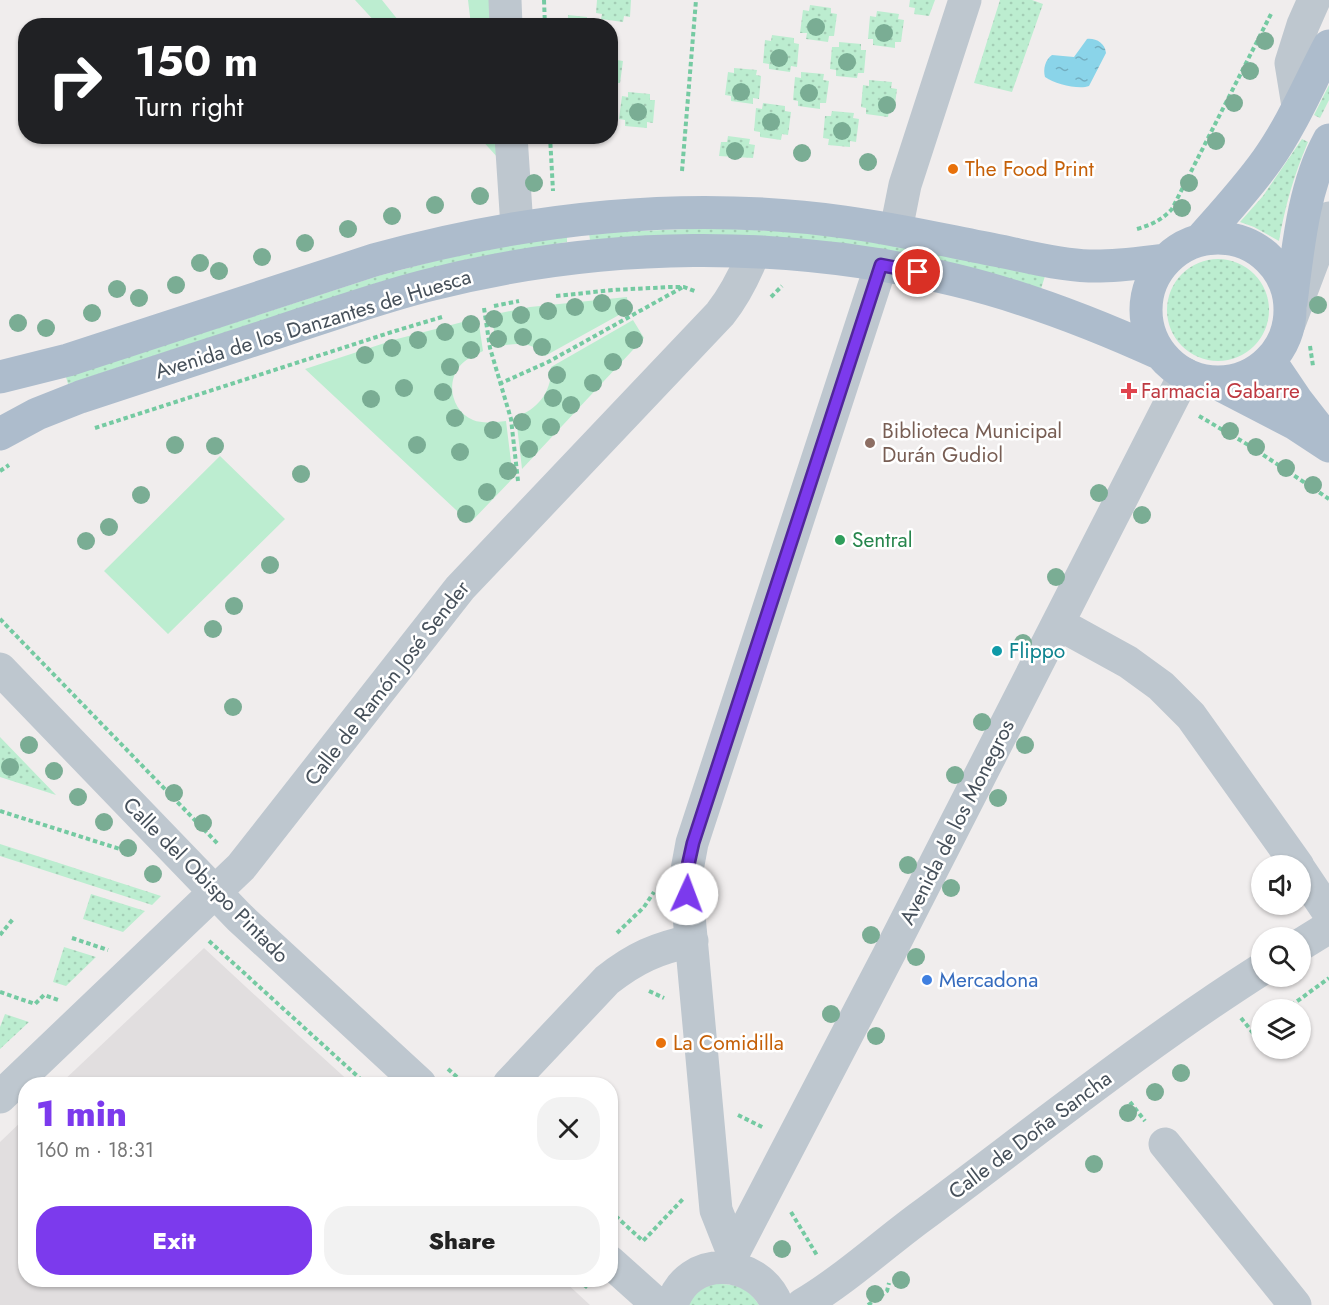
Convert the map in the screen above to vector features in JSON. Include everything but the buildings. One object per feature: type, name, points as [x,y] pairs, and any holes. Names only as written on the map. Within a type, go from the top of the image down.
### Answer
[{"type":"main road","points":[[1201,239],[1249,185],[1268,159],[1329,46]]},
{"type":"main road","points":[[1290,314],[1285,284],[1275,266],[1260,251],[1242,241],[1222,237],[1201,239],[1182,247],[1166,260],[1154,276],[1147,296],[1146,316],[1151,336],[1187,370],[1235,381],[1254,373],[1270,361],[1282,344],[1290,314],[1305,214],[1313,181],[1329,140]]},
{"type":"main road","name":"Avenida de los Danzantes de Huesca","points":[[0,376],[68,360],[374,260],[468,236],[517,227],[625,216],[713,213],[798,217],[896,230],[1073,265],[1121,265],[1166,260]]},
{"type":"main road","name":"Avenida de los Danzantes de Huesca","points":[[7,448],[37,414],[80,397],[431,284],[523,265],[589,256],[674,251],[754,252],[836,258],[958,281],[1027,300],[1094,325],[1294,423],[1329,446]]},
{"type":"main road","points":[[1270,361],[1297,401],[1329,441]]},
{"type":"street","points":[[505,0],[506,18]]},
{"type":"street","points":[[896,230],[905,185],[965,0]]},
{"type":"street","points":[[1298,106],[1291,63],[1314,0]]},
{"type":"street","points":[[512,144],[517,227]]},
{"type":"street","points":[[1290,314],[1329,218]]},
{"type":"street","name":"Calle de Ramón José Sender","points":[[21,1077],[241,867],[460,588],[720,314],[745,275],[754,252]]},
{"type":"street","points":[[777,1305],[771,1291],[762,1281],[739,1269],[730,1260],[716,1210],[687,894],[687,870],[693,843],[881,265]]},
{"type":"street","name":"Avenida de los Monegros","points":[[730,1260],[1059,624],[1187,370]]},
{"type":"street","points":[[1059,624],[1128,662],[1161,686],[1191,716],[1290,855]]},
{"type":"street","name":"Calle del Obispo Pintado","points":[[0,669],[215,893],[412,1077]]},
{"type":"street","points":[[1311,886],[1329,913]]},
{"type":"street","points":[[1311,938],[1329,927]]},
{"type":"street","points":[[516,1077],[607,980],[626,965],[669,946],[692,941]]},
{"type":"street","name":"Calle de Doña Sancha","points":[[802,1305],[837,1283],[889,1240],[1158,1040],[1251,977]]},
{"type":"street","name":"Calle de Ramón José Sender","points":[[0,1097],[18,1080]]},
{"type":"street","points":[[1165,1144],[1295,1305]]},
{"type":"street","points":[[672,1305],[683,1286],[695,1275],[730,1260]]},
{"type":"street","points":[[618,1269],[658,1305]]},
{"type":"path","points":[[544,0],[545,18]]},
{"type":"path","points":[[682,171],[696,0]]},
{"type":"path","points":[[1132,231],[1149,226],[1172,209],[1273,10]]},
{"type":"path","points":[[550,144],[553,191]]},
{"type":"path","points":[[770,298],[785,284]]},
{"type":"path","points":[[499,384],[548,362],[684,287]]},
{"type":"path","points":[[548,297],[613,290],[684,287],[699,293],[691,302]]},
{"type":"path","points":[[473,310],[529,300]]},
{"type":"path","points":[[484,308],[490,348],[511,419],[519,485],[527,476]]},
{"type":"path","points":[[85,431],[451,315]]},
{"type":"path","points":[[1192,423],[1197,415],[1329,499]]},
{"type":"path","points":[[0,471],[7,448]]},
{"type":"path","points":[[0,619],[220,846],[224,841]]},
{"type":"path","points":[[0,811],[123,850]]},
{"type":"path","points":[[609,941],[644,907],[656,888]]},
{"type":"path","points":[[0,935],[13,919]]},
{"type":"path","points":[[72,938],[110,951]]},
{"type":"path","points":[[206,938],[358,1077]]},
{"type":"path","points":[[1300,999],[1329,978]]},
{"type":"path","points":[[641,991],[652,992],[668,1001]]},
{"type":"path","points":[[0,992],[35,1004],[44,995],[58,1000]]},
{"type":"path","points":[[737,1125],[736,1114],[764,1128]]},
{"type":"path","points":[[760,1138],[770,1118]]},
{"type":"path","points":[[618,1218],[643,1241],[690,1191]]},
{"type":"path","points":[[786,1205],[819,1259]]},
{"type":"shaded area","points":[[204,948],[344,1077],[67,1077]]},
{"type":"shaded area","points":[[18,1125],[18,1287],[571,1287],[590,1305],[0,1305],[0,1142]]},
{"type":"green space","points":[[355,0],[382,0],[396,18],[372,18]]},
{"type":"green space","points":[[468,0],[490,0],[491,18],[470,18]]},
{"type":"green space","points":[[597,0],[631,0],[630,17],[624,16],[623,22],[618,21],[618,18],[601,18],[602,14],[596,13]]},
{"type":"green space","points":[[910,0],[935,0],[929,16],[914,14],[915,8],[909,7]]},
{"type":"green space","points":[[1000,0],[1032,0],[1043,4],[1012,92],[974,83]]},
{"type":"green space","points":[[810,5],[831,8],[831,13],[837,14],[834,36],[829,36],[828,42],[806,39],[807,33],[800,33],[803,10],[809,11]]},
{"type":"green space","points":[[877,11],[899,14],[898,19],[904,20],[901,42],[895,42],[895,48],[873,45],[873,39],[868,39],[870,16],[876,17]]},
{"type":"green space","points":[[568,15],[587,17],[587,18],[568,18]]},
{"type":"green space","points":[[772,35],[794,38],[794,43],[799,44],[797,67],[791,66],[790,72],[769,69],[769,64],[763,63],[765,40],[771,41]]},
{"type":"green space","points":[[839,42],[861,44],[861,50],[866,50],[864,73],[858,73],[857,78],[836,76],[836,70],[830,69],[832,47],[839,47]]},
{"type":"green space","points":[[618,60],[623,61],[620,83],[618,83]]},
{"type":"green space","points":[[734,68],[757,70],[756,75],[761,76],[759,99],[753,98],[753,104],[731,101],[731,96],[725,95],[728,72],[734,73]]},
{"type":"green space","points":[[801,72],[824,74],[823,80],[829,81],[826,103],[820,103],[820,109],[798,106],[798,101],[793,100],[795,77],[801,78]]},
{"type":"green space","points":[[869,80],[892,82],[891,88],[897,89],[894,111],[889,111],[888,117],[866,114],[866,108],[861,107],[863,85],[869,86]]},
{"type":"green space","points":[[1329,85],[1329,100],[1320,118],[1314,115]]},
{"type":"green space","points":[[628,92],[650,94],[650,100],[655,100],[653,123],[647,122],[647,128],[625,126],[625,120],[619,119],[622,96],[628,97]]},
{"type":"green space","points":[[763,103],[785,106],[785,111],[791,112],[788,135],[782,134],[781,140],[760,137],[760,132],[754,131],[756,108],[762,109]]},
{"type":"green space","points":[[832,111],[854,113],[853,118],[859,119],[856,142],[850,141],[850,147],[828,145],[829,139],[823,138],[825,116],[831,116]]},
{"type":"green space","points":[[728,136],[750,139],[749,144],[755,145],[753,158],[719,156],[721,142],[727,142]]},
{"type":"green space","points":[[1302,139],[1308,142],[1290,191],[1279,241],[1240,222],[1263,196]]},
{"type":"green space","points":[[485,144],[498,144],[499,159]]},
{"type":"green space","points":[[714,228],[797,232],[881,242],[1045,276],[1041,289],[590,240],[589,233]]},
{"type":"green space","points":[[567,236],[567,242],[473,258],[380,282],[68,384],[66,377],[378,276],[472,251]]},
{"type":"green space","points":[[1218,259],[1247,267],[1261,281],[1269,310],[1261,339],[1247,353],[1218,361],[1189,353],[1175,339],[1167,310],[1175,281],[1189,267]]},
{"type":"green space","points":[[627,297],[628,310],[545,356],[529,345],[497,346],[491,315],[530,307]]},
{"type":"green space","points":[[478,318],[483,351],[467,359],[459,367],[453,381],[453,396],[460,410],[473,420],[506,421],[513,478],[470,523],[305,369],[397,339]]},
{"type":"green space","points":[[633,320],[644,338],[522,469],[516,417],[531,409],[542,398],[549,384],[551,367]]},
{"type":"green space","points":[[220,456],[285,519],[168,634],[104,571]]},
{"type":"green space","points":[[0,737],[56,795],[0,777]]},
{"type":"green space","points":[[0,844],[161,896],[152,905],[0,856]]},
{"type":"green space","points":[[91,894],[145,911],[123,932],[83,919]]},
{"type":"green space","points":[[64,947],[96,957],[66,986],[53,982]]},
{"type":"green space","points":[[5,1014],[29,1022],[0,1049],[0,1027]]},
{"type":"green space","points":[[709,1284],[738,1286],[749,1292],[759,1305],[687,1305],[697,1292]]},
{"type":"water","points":[[1087,39],[1099,42],[1104,46],[1106,53],[1089,86],[1067,86],[1045,77],[1045,65],[1052,55],[1074,57]]},
{"type":"place","name":"The Food Print","points":[[953,169]]},
{"type":"place","name":"Farmacia Gabarre","points":[[1129,391]]},
{"type":"place","name":"Biblioteca Municipal Durán Gudiol","points":[[870,443]]},
{"type":"place","name":"Sentral","points":[[840,540]]},
{"type":"place","name":"Flippo","points":[[997,651]]},
{"type":"place","name":"Mercadona","points":[[927,980]]},
{"type":"place","name":"La Comidilla","points":[[661,1043]]},
{"type":"route","points":[[687,894],[687,870],[693,843],[881,265],[918,272]]}]
